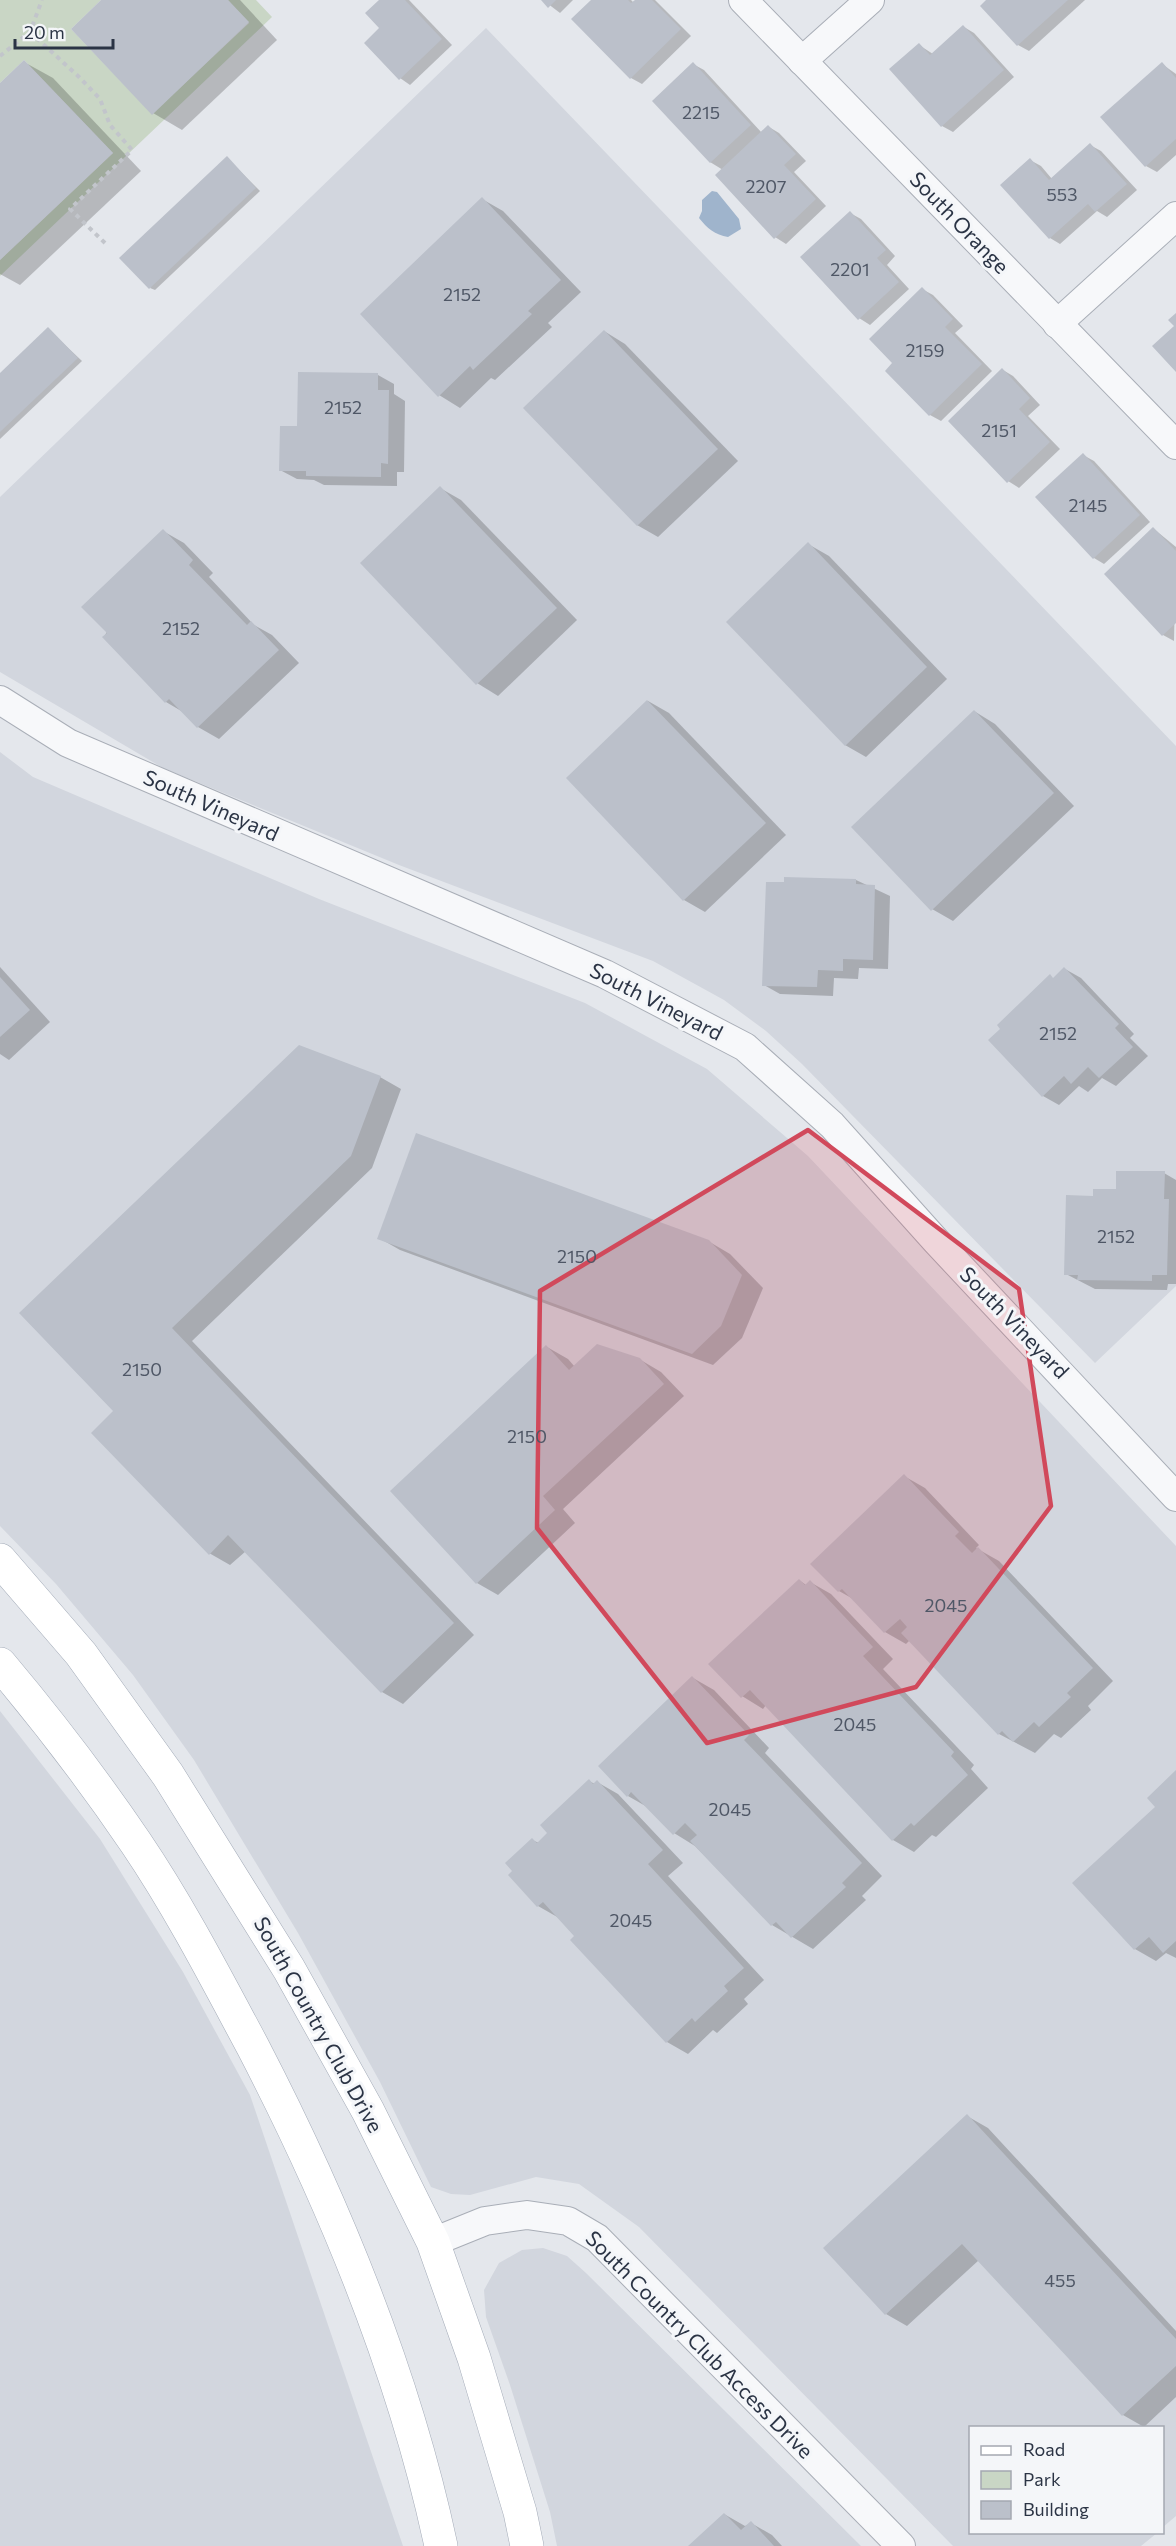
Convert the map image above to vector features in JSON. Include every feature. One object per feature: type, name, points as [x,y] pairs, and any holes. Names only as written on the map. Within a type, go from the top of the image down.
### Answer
[{"type":"main road","name":"South Country Club Drive","points":[[0,1560],[81,1654],[168,1775],[218,1851],[289,1970],[368,2111],[433,2242],[474,2358],[520,2512],[527,2546]]},
{"type":"main road","points":[[0,1664],[76,1760],[137,1844],[186,1924],[290,2118],[369,2300],[432,2502],[441,2546]]},
{"type":"street","name":"South Orange","points":[[743,0],[1176,445]]},
{"type":"street","points":[[802,61],[870,0]]},
{"type":"street","points":[[1057,324],[1176,216]]},
{"type":"street","name":"South Vineyard","points":[[0,700],[68,743],[605,974],[745,1047],[832,1125],[936,1241],[1176,1497]]},
{"type":"street","name":"South Country Club Access Drive","points":[[433,2242],[485,2221],[527,2215],[568,2221],[597,2238],[901,2546]]},
{"type":"path","points":[[0,56],[30,32],[42,0]]},
{"type":"path","points":[[30,32],[100,99],[110,125],[132,150],[70,209],[106,244]]},
{"type":"highlighted area","points":[[808,1130],[1019,1289],[1051,1506],[916,1687],[707,1743],[537,1528],[540,1291]]},
{"type":"shaded area","points":[[486,28],[1176,746],[1176,1286],[1095,1363],[802,1064],[766,1031],[724,1000],[653,961],[399,865],[163,768],[0,672],[0,497]]},
{"type":"shaded area","points":[[0,752],[33,777],[319,899],[585,1003],[707,1069],[808,1156],[1176,1546],[1176,2516],[1164,2526],[1164,2426],[969,2426],[969,2534],[1156,2534],[1141,2546],[953,2546],[639,2227],[579,2184],[536,2177],[470,2195],[451,2194],[431,2187],[380,2082],[298,1933],[194,1760],[133,1675],[56,1584],[0,1526]]},
{"type":"shaded area","points":[[0,1711],[100,1839],[183,1972],[250,2095],[403,2546],[0,2546]]},
{"type":"shaded area","points":[[543,2248],[567,2256],[586,2273],[861,2546],[557,2546],[550,2512],[486,2317],[484,2290],[499,2263],[522,2250]]},
{"type":"green space","points":[[0,0],[101,0],[71,29],[152,114],[249,23],[228,0],[256,0],[272,17],[0,276],[0,260],[113,153],[24,60],[0,83]]},
{"type":"water","points":[[712,191],[717,192],[739,219],[741,229],[728,237],[719,235],[699,218],[702,211],[702,200]]},
{"type":"building","points":[[101,0],[228,0],[249,22],[152,115],[71,29]]},
{"type":"building","points":[[379,0],[405,0],[442,39],[399,80],[364,43],[379,28],[365,13]]},
{"type":"building","points":[[541,0],[556,0],[548,8]]},
{"type":"building","points":[[591,0],[628,0],[631,3],[635,0],[652,0],[681,29],[630,79],[571,19]]},
{"type":"building","points":[[986,0],[1068,0],[1017,46],[980,6]]},
{"type":"building","points":[[963,25],[1004,70],[941,127],[889,69],[919,43],[930,55]]},
{"type":"building","points":[[24,60],[113,153],[0,260],[0,83]]},
{"type":"building","points":[[693,62],[751,125],[710,163],[652,101]]},
{"type":"building","points":[[1162,62],[1176,78],[1176,139],[1145,167],[1100,117]]},
{"type":"building","points":[[768,125],[796,154],[784,165],[816,199],[774,239],[715,175]]},
{"type":"building","points":[[1090,143],[1127,184],[1095,212],[1088,204],[1049,239],[1000,185],[1030,158],[1049,180]]},
{"type":"building","points":[[227,156],[256,188],[149,289],[119,258]]},
{"type":"building","points":[[482,197],[561,280],[528,311],[532,314],[473,370],[470,366],[438,397],[360,314]]},
{"type":"building","points":[[850,211],[886,250],[877,258],[899,282],[858,320],[800,257]]},
{"type":"building","points":[[922,287],[953,319],[945,327],[982,364],[929,416],[885,371],[892,363],[869,339]]},
{"type":"building","points":[[1176,313],[1176,372],[1152,346],[1174,326],[1168,320]]},
{"type":"building","points":[[48,327],[78,358],[0,432],[0,373]]},
{"type":"building","points":[[604,330],[718,449],[637,526],[523,408]]},
{"type":"building","points":[[1002,368],[1030,398],[1019,409],[1050,442],[1007,483],[948,421]]},
{"type":"building","points":[[298,372],[378,373],[378,390],[389,390],[388,464],[381,463],[381,477],[306,476],[306,471],[279,471],[280,426],[297,426]]},
{"type":"building","points":[[1083,453],[1140,515],[1093,559],[1035,497]]},
{"type":"building","points":[[440,486],[557,608],[476,685],[360,563]]},
{"type":"building","points":[[1153,527],[1176,551],[1176,623],[1162,636],[1104,574]]},
{"type":"building","points":[[163,529],[193,560],[189,565],[247,625],[251,621],[279,650],[197,728],[169,699],[165,703],[102,637],[107,633],[81,607]]},
{"type":"building","points":[[808,542],[927,667],[845,746],[726,622]]},
{"type":"building","points":[[647,700],[766,823],[683,901],[566,778]]},
{"type":"building","points":[[974,710],[1054,793],[931,911],[851,827]]},
{"type":"building","points":[[784,877],[856,879],[856,884],[875,885],[873,960],[843,959],[843,971],[818,970],[817,987],[762,986],[766,882],[784,882]]},
{"type":"building","points":[[1064,967],[1119,1024],[1115,1028],[1133,1047],[1099,1078],[1088,1067],[1071,1084],[1064,1076],[1042,1097],[988,1040],[1000,1029],[997,1025],[1050,974],[1053,978]]},
{"type":"building","points":[[0,977],[30,1010],[0,1037]]},
{"type":"building","points":[[299,1045],[381,1076],[351,1156],[172,1328],[454,1623],[381,1693],[228,1535],[209,1555],[91,1433],[113,1411],[19,1313]]},
{"type":"building","points":[[416,1133],[709,1240],[742,1275],[721,1326],[692,1354],[377,1239]]},
{"type":"building","points":[[1116,1171],[1165,1171],[1164,1199],[1169,1199],[1167,1275],[1152,1275],[1152,1281],[1077,1280],[1078,1275],[1064,1275],[1066,1195],[1093,1196],[1093,1189],[1116,1189]]},
{"type":"building","points":[[597,1344],[640,1358],[664,1384],[543,1496],[555,1510],[476,1584],[390,1491],[546,1345],[569,1370]]},
{"type":"building","points":[[904,1474],[959,1532],[955,1536],[972,1553],[978,1547],[1093,1668],[1067,1693],[1071,1697],[1039,1727],[1034,1722],[1013,1742],[1002,1731],[998,1735],[901,1633],[907,1627],[900,1619],[884,1633],[842,1589],[838,1592],[810,1564]]},
{"type":"building","points":[[799,1579],[805,1585],[810,1580],[873,1647],[863,1656],[954,1752],[951,1756],[968,1775],[914,1826],[911,1823],[892,1841],[750,1690],[741,1698],[708,1664]]},
{"type":"building","points":[[692,1676],[749,1735],[744,1740],[862,1863],[842,1883],[846,1887],[791,1938],[776,1922],[771,1926],[690,1841],[697,1835],[685,1823],[673,1835],[631,1792],[627,1797],[598,1766]]},
{"type":"building","points":[[1176,1770],[1176,1941],[1163,1953],[1149,1937],[1134,1950],[1072,1883],[1155,1807],[1147,1798]]},
{"type":"building","points":[[589,1779],[593,1784],[597,1780],[663,1850],[648,1864],[744,1968],[724,1986],[728,1991],[695,2022],[692,2018],[666,2043],[570,1940],[574,1936],[543,1902],[537,1907],[508,1875],[512,1871],[505,1863],[532,1838],[537,1843],[547,1833],[540,1825]]},
{"type":"building","points":[[967,2114],[1176,2339],[1176,2366],[1122,2416],[962,2244],[885,2315],[823,2248]]},
{"type":"building","points":[[724,2513],[741,2530],[751,2521],[774,2546],[688,2546]]}]
